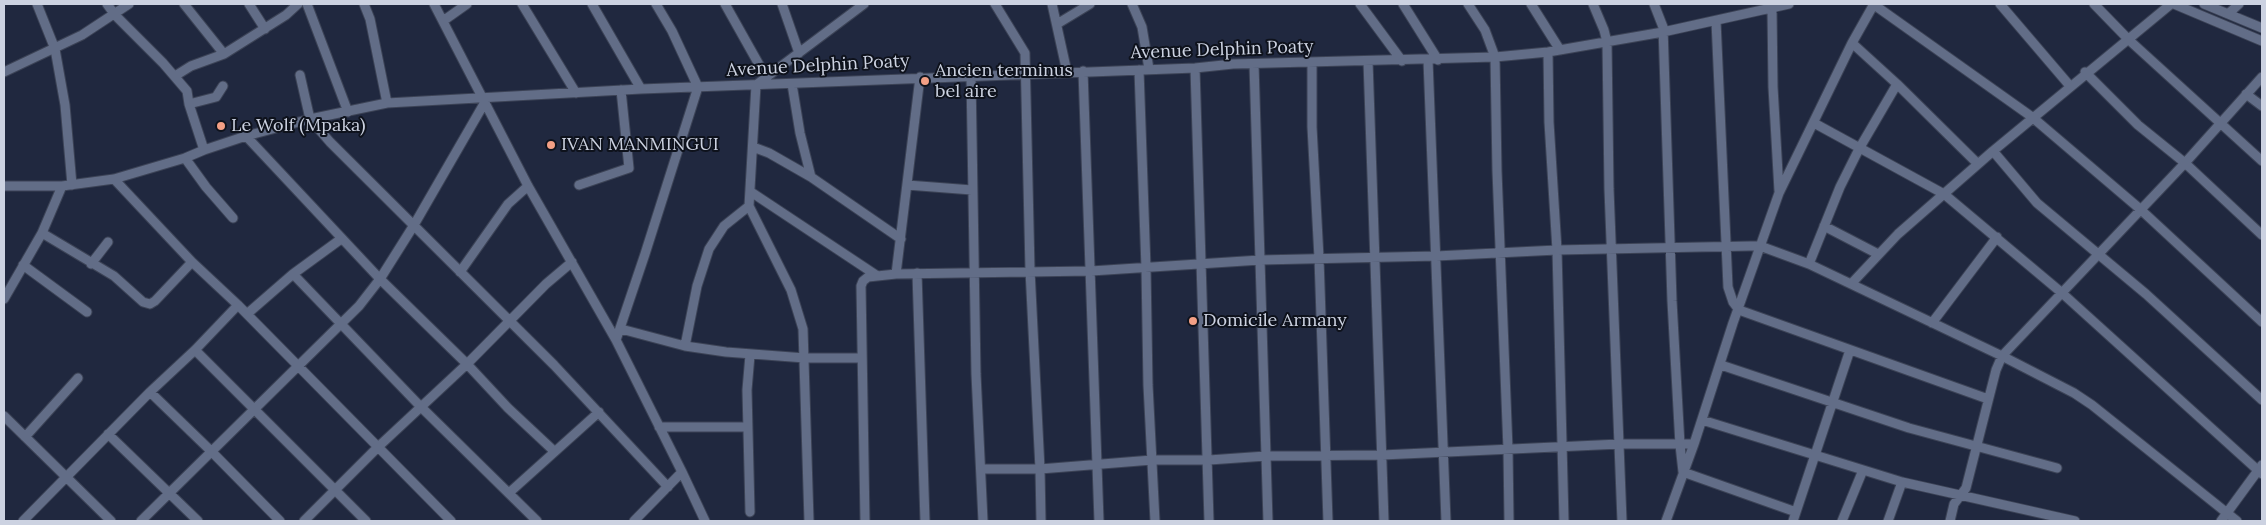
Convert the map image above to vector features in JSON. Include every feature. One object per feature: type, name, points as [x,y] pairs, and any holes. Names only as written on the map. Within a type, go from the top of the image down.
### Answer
[{"type":"street","points":[[37,4],[55,49],[64,105],[72,185]]},
{"type":"street","points":[[107,4],[115,15],[175,76],[187,91],[189,104],[204,150]]},
{"type":"street","points":[[4,72],[82,35],[129,4]]},
{"type":"street","points":[[184,4],[224,54]]},
{"type":"street","points":[[249,4],[265,29]]},
{"type":"street","points":[[175,76],[191,66],[224,54],[286,15],[298,4]]},
{"type":"street","points":[[307,4],[348,112]]},
{"type":"street","points":[[364,4],[370,19],[387,103]]},
{"type":"street","points":[[434,4],[444,20],[528,186],[616,340],[705,521]]},
{"type":"street","points":[[444,20],[467,4]]},
{"type":"street","points":[[522,4],[576,93]]},
{"type":"street","points":[[592,4],[641,89]]},
{"type":"street","points":[[616,340],[698,87],[672,31],[656,4]]},
{"type":"street","points":[[725,4],[766,77]]},
{"type":"street","points":[[782,4],[799,53]]},
{"type":"street","points":[[995,4],[1024,53],[1026,74],[1030,270],[1041,521]]},
{"type":"street","points":[[1052,4],[1067,72]]},
{"type":"street","points":[[1057,24],[1090,4]]},
{"type":"street","points":[[1132,4],[1142,26],[1149,69]]},
{"type":"street","points":[[1360,4],[1402,61]]},
{"type":"street","points":[[1403,4],[1438,60]]},
{"type":"street","points":[[1468,4],[1486,30],[1495,56],[1509,521]]},
{"type":"street","points":[[1531,4],[1560,50]]},
{"type":"street","points":[[1593,4],[1607,42],[1612,250],[1622,521]]},
{"type":"street","points":[[1654,4],[1662,19],[1663,32],[1671,248],[1680,445],[1683,472]]},
{"type":"street","name":"Avenue Delphin Poaty","points":[[4,186],[62,186],[114,178],[185,158],[246,136],[310,119],[387,103],[484,100],[621,90],[920,77],[1195,68],[1312,62],[1438,60],[1495,56],[1548,52],[1607,42],[1716,21],[1789,4]]},
{"type":"street","points":[[1666,521],[1779,193],[1852,43],[1874,4],[2032,117],[2140,209],[2262,322]]},
{"type":"street","points":[[2000,4],[2070,86]]},
{"type":"street","points":[[2094,4],[2129,40],[2262,161]]},
{"type":"street","points":[[1851,284],[1878,254],[1992,151],[2085,72],[2129,40],[2172,4],[2262,41]]},
{"type":"street","points":[[2204,4],[2232,8],[2262,28]]},
{"type":"street","points":[[809,521],[803,329],[791,290],[749,206],[756,85],[861,5]]},
{"type":"street","points":[[1772,8],[1773,87],[1779,193]]},
{"type":"street","points":[[1716,21],[1728,287],[1733,302],[1739,310],[1988,399]]},
{"type":"street","points":[[1852,43],[1898,84],[1978,164]]},
{"type":"street","points":[[1548,52],[1549,122],[1557,250],[1564,521]]},
{"type":"street","points":[[1428,60],[1446,521]]},
{"type":"street","points":[[1368,61],[1384,521]]},
{"type":"street","points":[[1312,62],[1312,127],[1319,258],[1328,521]]},
{"type":"street","points":[[1254,64],[1268,521]]},
{"type":"street","points":[[1195,68],[1203,264],[1210,521]]},
{"type":"street","points":[[1139,70],[1148,384],[1155,521]]},
{"type":"street","points":[[1083,71],[1099,521]]},
{"type":"street","points":[[2085,72],[2138,124],[2185,163],[2262,235]]},
{"type":"street","points":[[300,75],[310,119],[330,142],[509,320],[599,412],[668,487]]},
{"type":"street","points":[[971,76],[976,374],[983,521]]},
{"type":"street","points":[[896,274],[920,77]]},
{"type":"street","points":[[1950,521],[1954,504],[1962,496],[1966,488],[1988,399],[2002,356],[2185,163],[2262,77]]},
{"type":"street","points":[[792,84],[800,133],[811,177]]},
{"type":"street","points":[[1809,264],[1840,187],[1859,149],[1898,84]]},
{"type":"street","points":[[189,104],[216,97],[223,86]]},
{"type":"street","points":[[579,185],[629,168],[621,90]]},
{"type":"street","points":[[2246,94],[2262,106]]},
{"type":"street","points":[[141,521],[359,306],[380,280],[414,225],[484,100]]},
{"type":"street","points":[[1814,123],[1944,194],[2062,293],[2261,470],[2221,521]]},
{"type":"street","points":[[246,136],[380,280],[467,364],[508,408],[554,451]]},
{"type":"street","points":[[753,147],[769,153],[811,177],[901,239]]},
{"type":"street","points":[[1992,151],[2037,202],[2099,253],[2262,400]]},
{"type":"street","points":[[185,158],[206,187],[233,218]]},
{"type":"street","points":[[114,178],[192,262],[238,305],[451,521]]},
{"type":"street","points":[[907,185],[972,190]]},
{"type":"street","points":[[4,299],[42,234],[62,186]]},
{"type":"street","points":[[460,272],[508,204],[528,186]]},
{"type":"street","points":[[751,192],[876,275]]},
{"type":"street","points":[[684,346],[697,286],[709,249],[724,226],[749,206]]},
{"type":"street","points":[[1824,226],[1878,254]]},
{"type":"street","points":[[42,234],[114,276],[143,302],[150,304],[192,262]]},
{"type":"street","points":[[1932,323],[1997,237]]},
{"type":"street","points":[[247,314],[293,274],[341,239]]},
{"type":"street","points":[[91,264],[108,242]]},
{"type":"street","points":[[865,521],[860,358],[861,286],[868,277],[917,273],[1146,268],[1260,260],[1727,246],[1760,246],[1809,264],[2002,356],[2092,405],[2237,521]]},
{"type":"street","points":[[304,521],[420,406],[467,364],[546,284],[572,262]]},
{"type":"street","points":[[23,265],[87,312]]},
{"type":"street","points":[[917,273],[925,521]]},
{"type":"street","points":[[293,274],[420,406],[510,492],[537,521]]},
{"type":"street","points":[[26,520],[108,434],[195,350],[238,305]]},
{"type":"street","points":[[621,329],[684,346],[750,355],[860,358]]},
{"type":"street","points":[[195,350],[366,521]]},
{"type":"street","points":[[1793,521],[1850,350]]},
{"type":"street","points":[[750,355],[747,390],[750,512]]},
{"type":"street","points":[[1721,365],[1833,404],[1977,447],[2057,468]]},
{"type":"street","points":[[25,437],[78,378]]},
{"type":"street","points":[[150,392],[280,521]]},
{"type":"street","points":[[510,492],[599,412]]},
{"type":"street","points":[[4,416],[111,521]]},
{"type":"street","points":[[1702,420],[1902,482],[2075,521]]},
{"type":"street","points":[[659,427],[747,428]]},
{"type":"street","points":[[108,434],[198,521]]},
{"type":"street","points":[[981,469],[1040,469],[1152,460],[1209,460],[1266,456],[1382,455],[1620,444],[1694,444]]},
{"type":"street","points":[[1842,521],[1863,470]]},
{"type":"street","points":[[634,521],[682,472]]},
{"type":"street","points":[[1683,472],[1796,512]]},
{"type":"street","points":[[1888,521],[1902,482]]},
{"type":"place","name":"Ancien terminus bel aire","points":[[925,81]]},
{"type":"place","name":"Le Wolf (Mpaka)","points":[[221,126]]},
{"type":"place","name":"IVAN MANMINGUI","points":[[551,145]]},
{"type":"place","name":"Domicile Armany","points":[[1193,321]]}]
